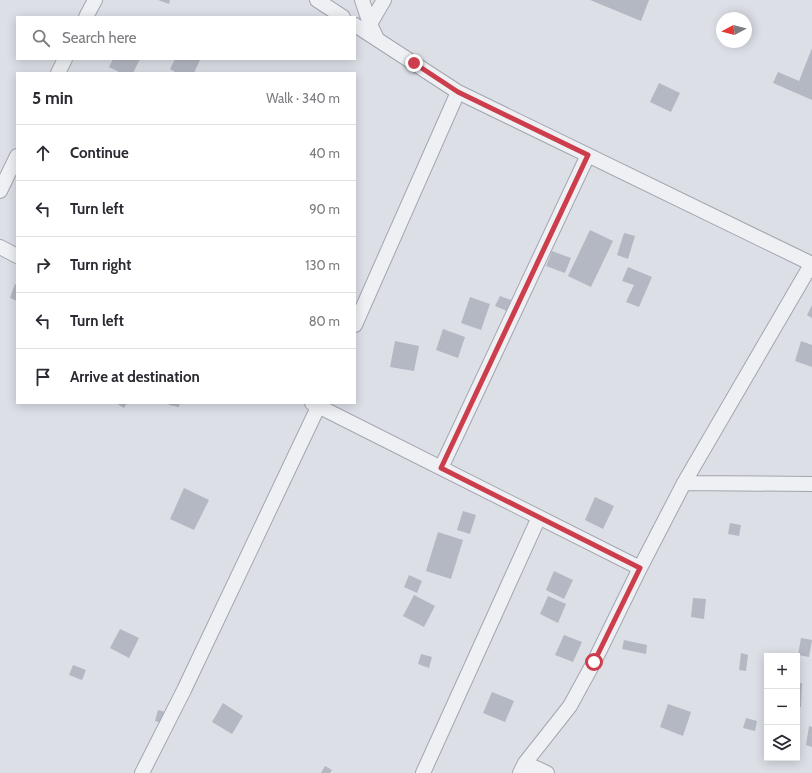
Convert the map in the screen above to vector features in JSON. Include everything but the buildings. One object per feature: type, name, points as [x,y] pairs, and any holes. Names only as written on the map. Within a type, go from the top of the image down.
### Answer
[{"type":"street","points":[[87,16],[95,0]]},
{"type":"street","points":[[317,0],[341,16]]},
{"type":"street","points":[[362,0],[376,39]]},
{"type":"street","points":[[370,24],[384,0]]},
{"type":"street","points":[[356,26],[458,92],[812,264],[684,483],[594,662],[570,706],[523,768],[547,773]]},
{"type":"street","points":[[58,72],[64,60]]},
{"type":"street","points":[[356,323],[458,92]]},
{"type":"street","points":[[441,468],[588,155]]},
{"type":"street","points":[[0,191],[16,158]]},
{"type":"street","points":[[0,247],[16,255]]},
{"type":"street","points":[[142,773],[184,690],[317,404],[640,568]]},
{"type":"street","points":[[684,483],[812,484]]},
{"type":"street","points":[[423,773],[539,517]]},
{"type":"route","points":[[414,63],[458,92],[588,155],[441,468],[640,568],[594,662]]}]
